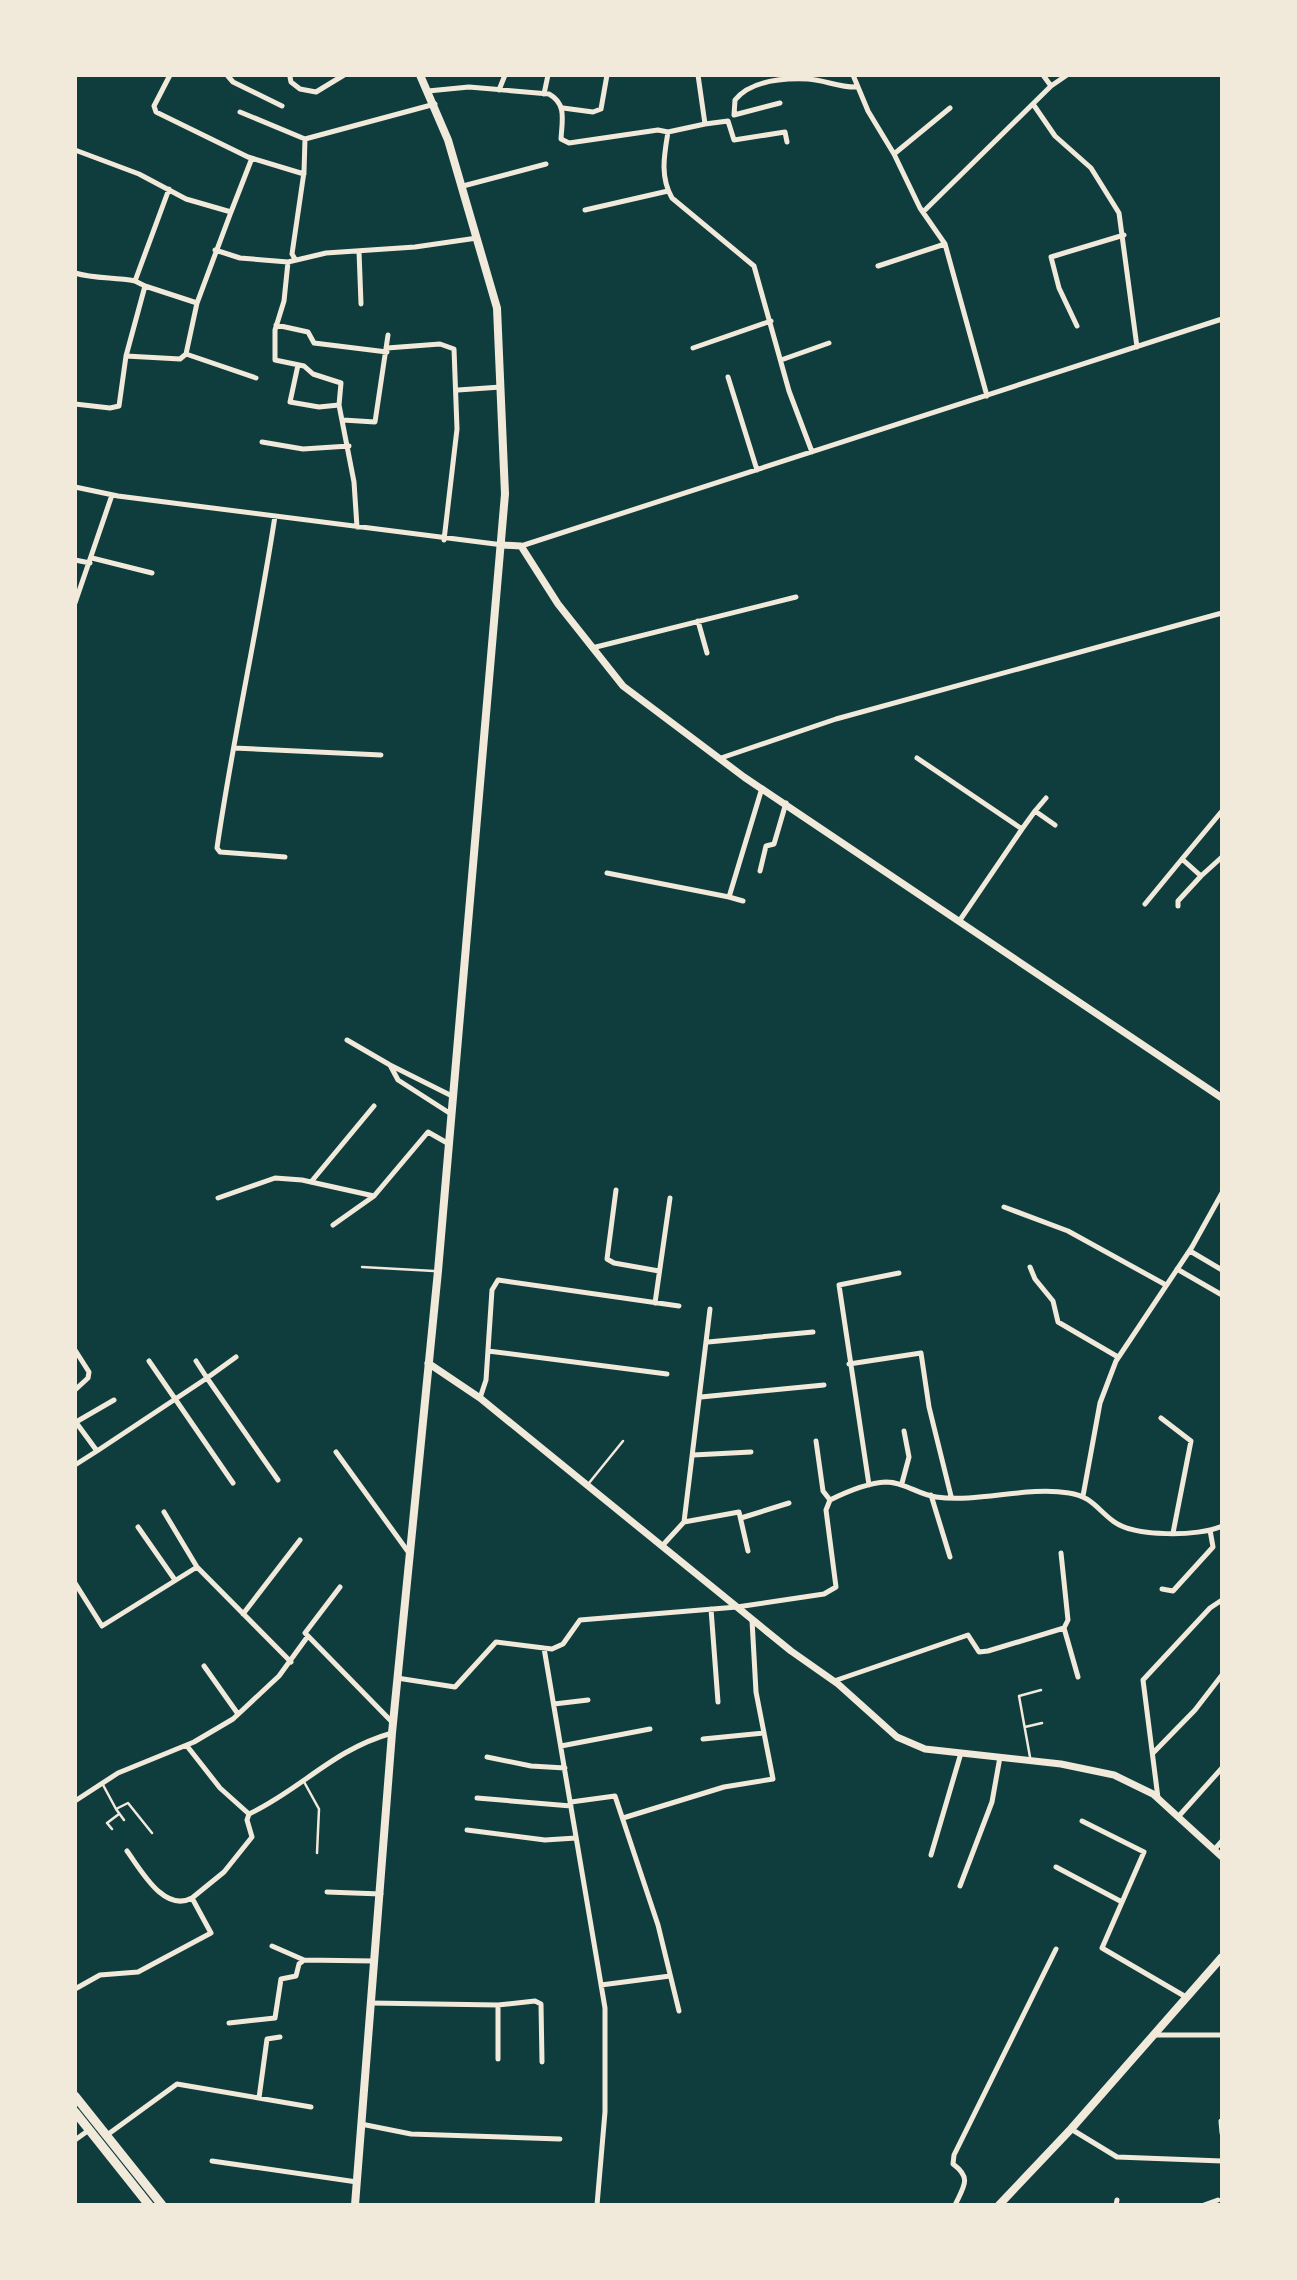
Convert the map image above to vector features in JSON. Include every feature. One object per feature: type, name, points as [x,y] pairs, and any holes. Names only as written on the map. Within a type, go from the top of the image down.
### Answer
[{"type":"main road","points":[[355,2205],[392,1728],[438,1271],[503,545],[505,483],[497,308],[463,186],[435,104],[420,75]]},
{"type":"main road","points":[[999,2205],[1071,2129],[1222,1957]]},
{"type":"main road","points":[[75,2096],[162,2205]]},
{"type":"main road","points":[[75,2112],[149,2205]]},
{"type":"street","points":[[170,75],[155,104],[155,111],[252,158],[304,174]]},
{"type":"street","points":[[226,75],[233,82],[282,106]]},
{"type":"street","points":[[290,77],[300,89],[316,92],[344,75]]},
{"type":"street","points":[[499,90],[505,75]]},
{"type":"street","points":[[544,93],[548,75]]},
{"type":"street","points":[[563,108],[593,112],[601,109],[607,75]]},
{"type":"street","points":[[698,75],[705,124]]},
{"type":"street","points":[[853,75],[868,111],[894,154],[923,212],[945,244],[986,396]]},
{"type":"street","points":[[1043,75],[1051,86]]},
{"type":"street","points":[[923,212],[1051,86],[1067,75]]},
{"type":"street","points":[[734,115],[735,100],[752,85],[810,79],[845,88],[858,87]]},
{"type":"street","points":[[428,91],[469,87],[544,93],[557,98],[563,108],[561,139],[569,144],[659,130],[668,132],[728,121]]},
{"type":"street","points":[[780,103],[730,116],[728,121],[734,140],[785,132],[787,142]]},
{"type":"street","points":[[240,112],[304,139],[435,104]]},
{"type":"street","points":[[1033,104],[1055,136],[1091,168],[1119,213],[1137,347]]},
{"type":"street","points":[[894,154],[950,108]]},
{"type":"street","points":[[668,132],[663,164],[668,191],[672,198],[754,266],[781,360],[812,452]]},
{"type":"street","points":[[295,259],[292,254],[304,174],[304,139]]},
{"type":"street","points":[[75,150],[139,174],[186,199],[231,212]]},
{"type":"street","points":[[126,356],[180,359],[186,354],[197,303],[252,158]]},
{"type":"street","points":[[463,186],[546,164]]},
{"type":"street","points":[[135,281],[169,189]]},
{"type":"street","points":[[585,210],[668,191]]},
{"type":"street","points":[[1077,326],[1059,288],[1051,257],[1124,235]]},
{"type":"street","points":[[215,250],[240,258],[288,262],[479,237]]},
{"type":"street","points":[[878,266],[945,244]]},
{"type":"street","points":[[359,251],[361,304]]},
{"type":"street","points":[[288,262],[284,301],[272,348],[275,360],[298,365],[313,374],[341,383],[339,405],[349,446],[357,527]]},
{"type":"street","points":[[75,273],[95,279],[105,276],[135,281],[197,303]]},
{"type":"street","points":[[75,404],[110,408],[119,406],[126,356],[145,286]]},
{"type":"street","points":[[693,348],[771,320]]},
{"type":"street","points":[[75,487],[112,495],[444,540],[521,546],[1222,320]]},
{"type":"street","points":[[276,325],[308,332],[314,343],[387,350],[440,344],[453,346],[458,390],[452,486],[444,540]]},
{"type":"street","points":[[343,420],[374,422],[388,335]]},
{"type":"street","points":[[781,360],[829,343]]},
{"type":"street","points":[[186,354],[256,378]]},
{"type":"street","points":[[298,365],[290,402],[319,407],[339,405]]},
{"type":"street","points":[[728,377],[757,470]]},
{"type":"street","points":[[458,390],[501,387]]},
{"type":"street","points":[[262,442],[303,449],[349,446]]},
{"type":"street","points":[[75,603],[112,495]]},
{"type":"street","points":[[275,516],[258,628],[236,735],[217,850],[285,857]]},
{"type":"street","points":[[521,546],[558,604],[623,686],[762,788],[1222,1098]]},
{"type":"street","points":[[75,560],[152,573]]},
{"type":"street","points":[[592,648],[796,597]]},
{"type":"street","points":[[721,758],[836,719],[1222,613]]},
{"type":"street","points":[[698,621],[707,653]]},
{"type":"street","points":[[234,747],[381,755]]},
{"type":"street","points":[[917,758],[1022,829]]},
{"type":"street","points":[[729,897],[762,788]]},
{"type":"street","points":[[960,920],[1046,798]]},
{"type":"street","points":[[760,872],[766,846],[774,844],[786,803]]},
{"type":"street","points":[[1035,811],[1055,825]]},
{"type":"street","points":[[1144,904],[1222,811]]},
{"type":"street","points":[[1178,906],[1178,901],[1222,856]]},
{"type":"street","points":[[1182,859],[1201,876]]},
{"type":"street","points":[[607,873],[743,901]]},
{"type":"street","points":[[347,1040],[452,1096]]},
{"type":"street","points":[[390,1065],[398,1080],[451,1114]]},
{"type":"street","points":[[311,1182],[374,1106]]},
{"type":"street","points":[[333,1225],[374,1196],[428,1132],[449,1144]]},
{"type":"street","points":[[218,1198],[275,1178],[311,1182],[374,1196]]},
{"type":"street","points":[[616,1190],[607,1259],[614,1264],[660,1271]]},
{"type":"street","points":[[1083,1496],[1100,1403],[1118,1357],[1190,1251],[1222,1193]]},
{"type":"street","points":[[655,1303],[670,1198]]},
{"type":"street","points":[[1003,1207],[1068,1231],[1166,1285]]},
{"type":"street","points":[[1190,1251],[1222,1270]]},
{"type":"street","points":[[1030,1267],[1035,1279],[1054,1301],[1058,1322],[1118,1357]]},
{"type":"street","points":[[1177,1269],[1222,1295]]},
{"type":"street","points":[[869,1485],[839,1285],[899,1273]]},
{"type":"street","points":[[480,1398],[486,1380],[492,1290],[498,1280],[679,1306]]},
{"type":"street","points":[[662,1546],[684,1522],[710,1309]]},
{"type":"street","points":[[708,1342],[813,1332]]},
{"type":"street","points":[[75,1350],[89,1372],[88,1378],[75,1390]]},
{"type":"street","points":[[488,1351],[667,1374]]},
{"type":"street","points":[[849,1364],[921,1353],[929,1407],[951,1496]]},
{"type":"street","points":[[75,1465],[236,1357]]},
{"type":"street","points":[[149,1361],[233,1483]]},
{"type":"street","points":[[196,1361],[278,1480]]},
{"type":"street","points":[[428,1363],[480,1398],[752,1620],[834,1681],[897,1737],[925,1749],[1114,1774],[1158,1798],[1222,1857]]},
{"type":"street","points":[[701,1397],[824,1385]]},
{"type":"street","points":[[97,1451],[76,1422],[114,1400]]},
{"type":"street","points":[[1161,1418],[1191,1441],[1173,1533]]},
{"type":"street","points":[[902,1483],[909,1457],[904,1431]]},
{"type":"street","points":[[816,1441],[823,1491],[830,1500]]},
{"type":"street","points":[[336,1452],[408,1553]]},
{"type":"street","points":[[693,1455],[751,1452]]},
{"type":"street","points":[[397,1678],[455,1686],[496,1643],[544,1648],[563,1644],[580,1620],[737,1607],[824,1594],[836,1587],[826,1510],[830,1500],[869,1485],[902,1483],[915,1492],[951,1496],[1067,1492],[1083,1496],[1097,1504],[1114,1522],[1144,1531],[1193,1534],[1222,1526]]},
{"type":"street","points":[[931,1495],[950,1557]]},
{"type":"street","points":[[741,1518],[789,1503]]},
{"type":"street","points":[[164,1512],[197,1567],[291,1662]]},
{"type":"street","points":[[684,1522],[739,1512],[748,1551]]},
{"type":"street","points":[[138,1527],[175,1580]]},
{"type":"street","points":[[1162,1589],[1173,1591],[1213,1547],[1210,1530]]},
{"type":"street","points":[[243,1614],[300,1539]]},
{"type":"street","points":[[1061,1553],[1068,1620],[1064,1628],[1078,1677]]},
{"type":"street","points":[[75,1583],[102,1626],[197,1567]]},
{"type":"street","points":[[127,1851],[155,1889],[176,1901],[183,1902],[192,1898],[224,1872],[252,1837],[247,1820],[249,1814],[270,1803],[339,1754],[392,1728],[305,1633],[340,1587]]},
{"type":"street","points":[[1158,1798],[1143,1680],[1210,1608],[1222,1600]]},
{"type":"street","points":[[711,1609],[718,1702]]},
{"type":"street","points":[[623,1818],[724,1787],[773,1779],[755,1692],[752,1620]]},
{"type":"street","points":[[834,1681],[968,1634],[979,1652],[1064,1628]]},
{"type":"street","points":[[75,1801],[118,1773],[187,1746],[238,1714],[291,1662],[308,1636]]},
{"type":"street","points":[[544,1648],[605,2008],[605,2112],[597,2205]]},
{"type":"street","points":[[204,1666],[238,1714]]},
{"type":"street","points":[[1153,1753],[1195,1710],[1222,1675]]},
{"type":"street","points":[[554,1704],[588,1700]]},
{"type":"street","points":[[561,1746],[650,1729]]},
{"type":"street","points":[[703,1739],[764,1733]]},
{"type":"street","points":[[187,1746],[220,1788],[249,1814]]},
{"type":"street","points":[[930,1855],[961,1753]]},
{"type":"street","points":[[487,1757],[531,1766],[565,1768]]},
{"type":"street","points":[[960,1886],[992,1802],[1000,1757]]},
{"type":"street","points":[[1178,1817],[1222,1768]]},
{"type":"street","points":[[477,1798],[571,1804],[615,1796],[658,1925],[678,2011]]},
{"type":"street","points":[[1082,1821],[1144,1852],[1102,1948],[1186,1997]]},
{"type":"street","points":[[467,1830],[545,1840],[576,1838]]},
{"type":"street","points":[[1214,1850],[1222,1841]]},
{"type":"street","points":[[1056,1867],[1122,1902]]},
{"type":"street","points":[[327,1892],[381,1894]]},
{"type":"street","points":[[192,1898],[211,1933]]},
{"type":"street","points":[[75,1989],[100,1975],[138,1972],[220,1929]]},
{"type":"street","points":[[272,1946],[304,1960],[375,1961]]},
{"type":"street","points":[[955,2205],[967,2180],[965,2173],[953,2164],[954,2155],[1056,1949]]},
{"type":"street","points":[[229,2023],[275,2018],[281,1979],[296,1976],[299,1964],[304,1960]]},
{"type":"street","points":[[601,1985],[670,1976]]},
{"type":"street","points":[[371,2003],[498,2006],[535,2001],[541,2004],[542,2062]]},
{"type":"street","points":[[498,2006],[498,2059]]},
{"type":"street","points":[[1154,2035],[1222,2035]]},
{"type":"street","points":[[259,2098],[267,2039],[281,2037]]},
{"type":"street","points":[[107,2135],[177,2084],[311,2107]]},
{"type":"street","points":[[1221,2120],[1222,2133]]},
{"type":"street","points":[[361,2124],[411,2134],[560,2139]]},
{"type":"street","points":[[1071,2129],[1117,2157],[1222,2161]]},
{"type":"street","points":[[75,2140],[89,2130]]},
{"type":"street","points":[[212,2161],[356,2182]]},
{"type":"street","points":[[1204,2205],[1218,2200]]},
{"type":"lane","points":[[362,1267],[438,1271]]},
{"type":"lane","points":[[587,1486],[623,1441]]},
{"type":"lane","points":[[1031,1761],[1019,1696],[1041,1690]]},
{"type":"lane","points":[[1025,1727],[1042,1723]]},
{"type":"lane","points":[[303,1779],[319,1809],[317,1853]]},
{"type":"lane","points":[[102,1783],[124,1820]]},
{"type":"lane","points":[[116,1808],[128,1803],[152,1833]]},
{"type":"lane","points":[[112,1829],[107,1823],[119,1814]]}]
